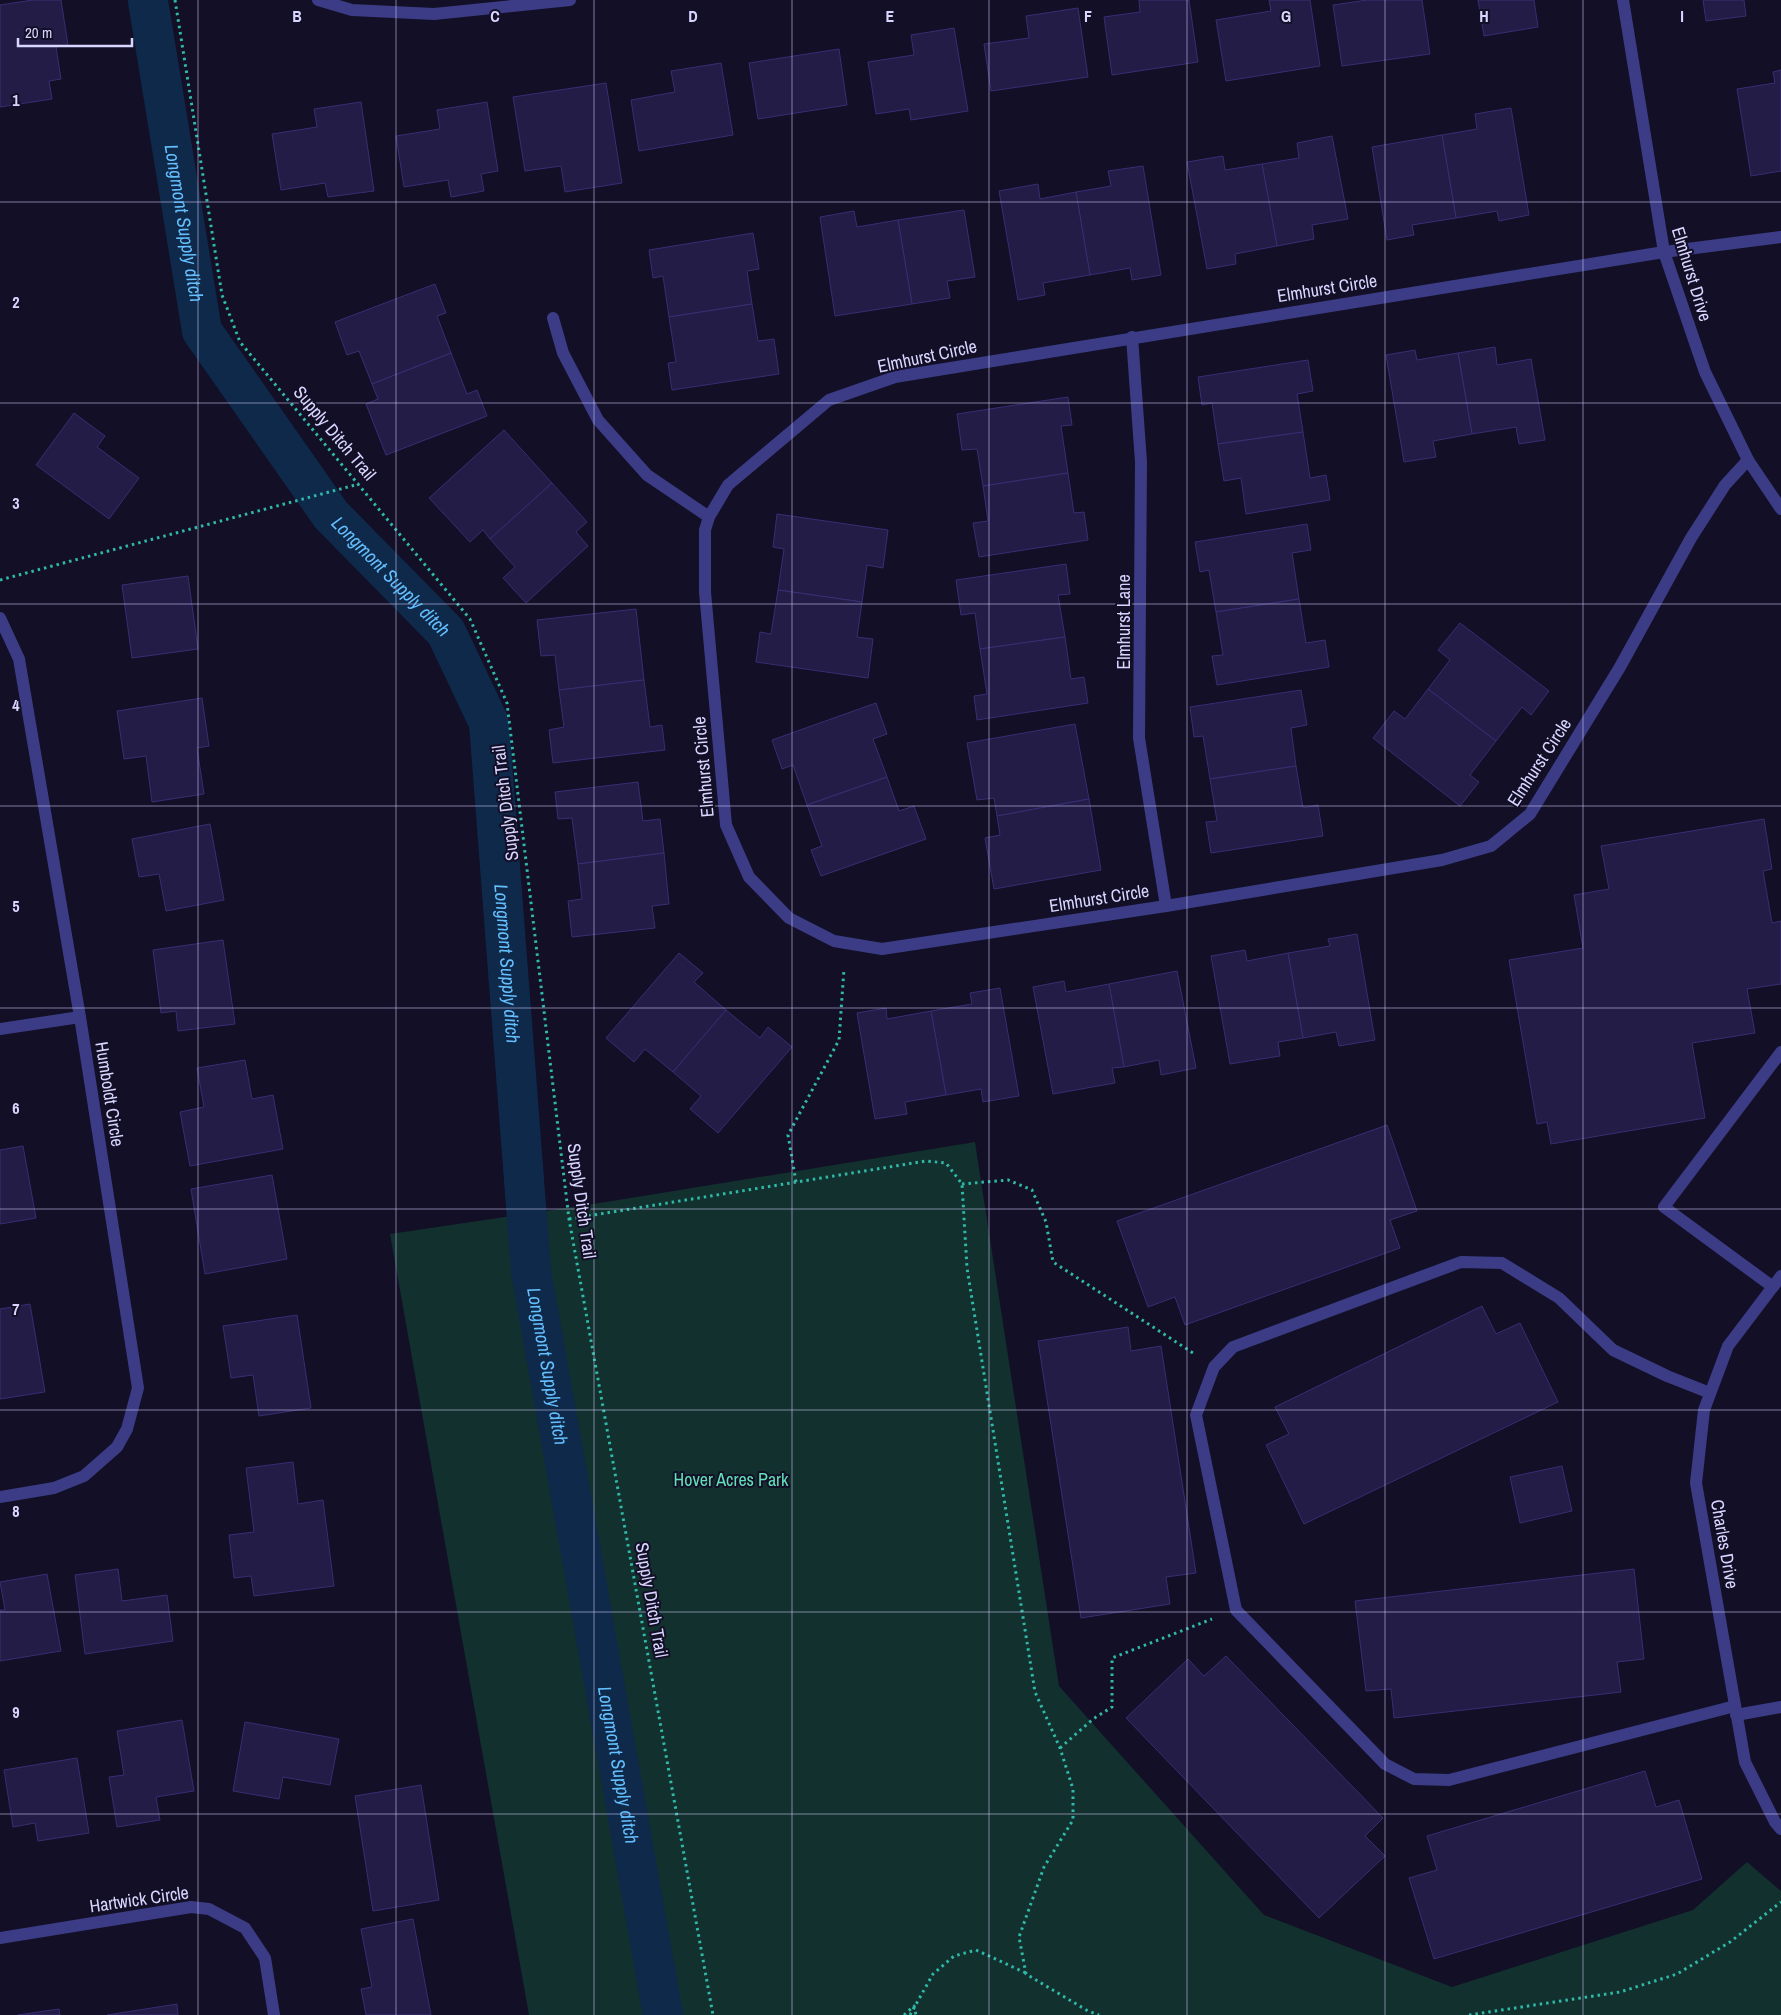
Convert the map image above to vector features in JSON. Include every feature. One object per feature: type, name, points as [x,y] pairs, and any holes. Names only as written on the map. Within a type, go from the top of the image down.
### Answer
[{"type":"street","points":[[318,0],[352,10],[434,14],[563,1]]},
{"type":"street","name":"Elmhurst Drive","points":[[1623,0],[1664,252],[1705,372],[1748,460],[1781,509]]},
{"type":"street","name":"Elmhurst Circle","points":[[1748,460],[1725,485],[1691,538],[1620,666],[1530,814],[1491,846],[1442,860],[1166,906],[882,949],[834,941],[789,918],[749,877],[726,825],[705,592],[705,530],[728,485],[829,400],[895,376],[1664,252],[1781,237]]},
{"type":"street","points":[[553,318],[563,354],[598,420],[647,475],[710,517]]},
{"type":"street","name":"Elmhurst Lane","points":[[1132,337],[1141,462],[1140,738],[1166,906]]},
{"type":"street","name":"Humboldt Circle","points":[[0,618],[19,659],[80,1017],[138,1388],[128,1429],[117,1447],[84,1476],[54,1488],[0,1497]]},
{"type":"street","points":[[0,1029],[80,1017]]},
{"type":"street","points":[[1773,1287],[1664,1207],[1781,1052]]},
{"type":"street","points":[[1710,1393],[1667,1376],[1613,1350],[1559,1298],[1502,1263],[1461,1262],[1232,1347],[1214,1367],[1196,1415],[1236,1610],[1386,1764],[1414,1779],[1449,1780],[1736,1711],[1781,1706]]},
{"type":"street","name":"Charles Drive","points":[[1781,1276],[1728,1346],[1704,1410],[1696,1483],[1745,1762],[1775,1822],[1781,1829]]},
{"type":"street","name":"Hartwick Circle","points":[[0,1938],[191,1907],[209,1909],[245,1928],[265,1958],[274,2015]]},
{"type":"path","name":"Supply Ditch Trail","points":[[175,0],[222,295],[240,342],[360,484],[470,619],[507,703],[569,1219],[713,2014]]},
{"type":"path","points":[[0,580],[360,484]]},
{"type":"path","points":[[796,1182],[788,1134],[838,1040],[846,943]]},
{"type":"path","points":[[569,1219],[926,1161],[946,1163],[962,1184],[967,1268],[1035,1692],[1060,1748],[1073,1789],[1073,1820],[1044,1867],[1019,1937],[1026,1974]]},
{"type":"path","points":[[962,1184],[1008,1180],[1032,1190],[1046,1222],[1053,1262],[1214,1367]]},
{"type":"path","points":[[1060,1748],[1093,1719],[1112,1707],[1112,1658],[1236,1610]]},
{"type":"path","points":[[1469,2015],[1620,1992],[1677,1974],[1730,1942],[1781,1902]]},
{"type":"path","points":[[910,2015],[933,1974],[954,1956],[976,1950],[1026,1974],[1088,2011],[1099,2015]]},
{"type":"path","points":[[904,2015],[914,2006]]},
{"type":"path","points":[[914,2006],[916,2015]]},
{"type":"green space","name":"Hover Acres Park","points":[[975,1142],[1059,1686],[1264,1915],[1452,1987],[1693,1910],[1747,1862],[1781,1891],[1781,2015],[529,2015],[390,1234],[606,1202]]},
{"type":"building","points":[[33,0],[61,0],[68,45],[56,47],[61,79],[49,81],[52,99],[0,107],[0,5]]},
{"type":"building","points":[[1139,0],[1189,0],[1198,62],[1112,75],[1104,17],[1140,12]]},
{"type":"building","points":[[1269,0],[1310,0],[1320,66],[1226,81],[1216,20],[1271,11]]},
{"type":"building","points":[[1367,0],[1422,0],[1430,54],[1342,66],[1333,5]]},
{"type":"building","points":[[1478,0],[1534,0],[1538,27],[1484,36]]},
{"type":"building","points":[[1703,0],[1744,0],[1746,16],[1706,21]]},
{"type":"building","points":[[1078,8],[1088,77],[991,91],[984,44],[1029,38],[1026,16]]},
{"type":"building","points":[[954,28],[968,111],[911,120],[909,109],[876,114],[868,62],[914,55],[911,35]]},
{"type":"building","points":[[839,49],[847,105],[758,119],[749,63]]},
{"type":"building","points":[[721,63],[733,135],[639,151],[631,100],[675,92],[671,71]]},
{"type":"building","points":[[1781,70],[1781,171],[1751,176],[1737,89],[1775,83],[1773,72]]},
{"type":"building","points":[[606,83],[622,183],[565,192],[561,166],[525,171],[513,97]]},
{"type":"building","points":[[361,102],[374,191],[328,197],[325,183],[281,190],[272,134],[317,127],[314,109]]},
{"type":"building","points":[[487,102],[498,171],[481,174],[484,191],[451,197],[448,180],[404,187],[396,136],[440,129],[437,110]]},
{"type":"building","points":[[1511,108],[1529,215],[1499,221],[1497,211],[1456,218],[1442,135],[1477,129],[1475,114]]},
{"type":"building","points":[[1442,135],[1456,218],[1412,225],[1414,235],[1387,240],[1372,147]]},
{"type":"building","points":[[1332,136],[1348,219],[1312,225],[1314,239],[1277,246],[1262,164],[1299,158],[1297,143]]},
{"type":"building","points":[[1223,156],[1225,170],[1262,164],[1277,246],[1235,254],[1236,264],[1207,269],[1187,162]]},
{"type":"building","points":[[1143,166],[1161,275],[1132,280],[1130,268],[1090,275],[1076,192],[1111,186],[1108,171]]},
{"type":"building","points":[[1038,184],[1040,199],[1076,192],[1090,275],[1043,283],[1045,295],[1018,300],[999,191]]},
{"type":"building","points":[[964,210],[975,277],[947,281],[950,298],[912,304],[898,220]]},
{"type":"building","points":[[854,211],[857,227],[898,220],[912,304],[835,316],[820,217]]},
{"type":"building","points":[[753,233],[759,269],[747,271],[752,304],[669,317],[663,276],[653,278],[649,250]]},
{"type":"building","points":[[435,284],[446,313],[437,316],[451,353],[372,384],[359,351],[347,355],[335,322]]},
{"type":"building","points":[[752,304],[758,341],[774,339],[779,374],[672,390],[668,363],[676,362],[669,317]]},
{"type":"building","points":[[1495,347],[1497,365],[1531,359],[1545,440],[1519,444],[1516,427],[1472,434],[1458,353]]},
{"type":"building","points":[[1415,350],[1417,360],[1458,353],[1472,434],[1433,441],[1436,457],[1404,462],[1386,355]]},
{"type":"building","points":[[451,353],[467,394],[477,390],[487,416],[386,455],[366,404],[378,399],[372,384]]},
{"type":"building","points":[[1308,360],[1313,391],[1297,394],[1303,432],[1218,444],[1212,403],[1202,405],[1198,377]]},
{"type":"building","points":[[1068,397],[1072,425],[1061,426],[1068,473],[983,486],[977,449],[962,450],[957,414]]},
{"type":"building","points":[[74,413],[105,436],[97,447],[139,478],[109,519],[36,465]]},
{"type":"building","points":[[504,430],[552,483],[490,539],[483,530],[470,542],[429,498]]},
{"type":"building","points":[[1303,432],[1310,478],[1326,475],[1330,500],[1246,514],[1241,478],[1224,481],[1218,444]]},
{"type":"building","points":[[1068,473],[1074,513],[1084,512],[1088,540],[979,557],[973,523],[988,521],[983,486]]},
{"type":"building","points":[[552,483],[587,522],[576,532],[588,546],[526,603],[503,578],[515,567],[490,539]]},
{"type":"building","points":[[777,514],[888,530],[883,568],[867,565],[862,602],[778,590],[784,549],[773,547]]},
{"type":"building","points":[[1307,524],[1311,550],[1292,553],[1299,599],[1216,612],[1209,570],[1200,572],[1195,542]]},
{"type":"building","points":[[1066,564],[1070,594],[1058,595],[1065,637],[980,649],[975,613],[961,615],[956,580]]},
{"type":"building","points":[[188,576],[198,649],[132,658],[122,585]]},
{"type":"building","points":[[778,590],[862,602],[857,637],[873,639],[868,678],[756,662],[760,632],[771,634]]},
{"type":"building","points":[[1299,599],[1306,643],[1325,640],[1329,667],[1217,685],[1212,656],[1223,655],[1216,612]]},
{"type":"building","points":[[636,609],[644,680],[559,690],[555,655],[541,656],[537,620]]},
{"type":"building","points":[[1460,623],[1549,691],[1531,715],[1522,707],[1496,741],[1428,689],[1450,660],[1438,650]]},
{"type":"building","points":[[1065,637],[1071,679],[1084,677],[1088,703],[977,720],[974,696],[987,694],[980,649]]},
{"type":"building","points":[[644,680],[650,727],[662,725],[665,750],[553,763],[549,730],[564,727],[559,690]]},
{"type":"building","points":[[1428,689],[1496,741],[1470,775],[1479,782],[1460,806],[1373,738],[1394,711],[1405,719]]},
{"type":"building","points":[[1301,690],[1307,725],[1291,728],[1296,766],[1210,779],[1203,736],[1194,737],[1190,707]]},
{"type":"building","points":[[202,698],[209,746],[197,748],[204,794],[152,802],[146,756],[124,759],[117,711]]},
{"type":"building","points":[[876,703],[887,734],[873,739],[887,777],[807,805],[793,765],[782,769],[772,740]]},
{"type":"building","points":[[1075,724],[1089,799],[997,816],[994,798],[977,800],[967,743]]},
{"type":"building","points":[[1296,766],[1303,808],[1318,805],[1323,836],[1211,853],[1206,822],[1217,821],[1210,779]]},
{"type":"building","points":[[887,777],[899,811],[914,806],[926,839],[821,876],[811,850],[822,846],[807,805]]},
{"type":"building","points":[[638,782],[643,821],[660,819],[664,853],[578,864],[572,818],[558,819],[555,792]]},
{"type":"building","points":[[1089,799],[1101,870],[994,889],[985,838],[1000,835],[997,816]]},
{"type":"building","points":[[1764,819],[1772,869],[1763,871],[1772,923],[1781,921],[1781,984],[1747,989],[1755,1033],[1692,1043],[1705,1118],[1551,1144],[1547,1122],[1537,1124],[1509,960],[1583,948],[1574,895],[1609,889],[1601,846]]},
{"type":"building","points":[[210,824],[224,900],[166,911],[159,874],[139,877],[132,839]]},
{"type":"building","points":[[664,853],[669,904],[652,906],[655,928],[572,937],[568,901],[582,899],[578,864]]},
{"type":"building","points":[[1357,934],[1375,1040],[1339,1046],[1336,1032],[1303,1038],[1288,953],[1330,946],[1328,939]]},
{"type":"building","points":[[223,940],[235,1024],[178,1031],[176,1011],[161,1013],[153,950]]},
{"type":"building","points":[[1245,950],[1247,961],[1288,953],[1303,1038],[1278,1042],[1280,1056],[1230,1064],[1211,956]]},
{"type":"building","points":[[679,953],[703,973],[694,982],[726,1010],[673,1072],[645,1049],[634,1062],[606,1038]]},
{"type":"building","points":[[1177,971],[1196,1068],[1161,1075],[1159,1060],[1124,1067],[1109,984]]},
{"type":"building","points":[[1064,981],[1066,992],[1109,984],[1124,1067],[1112,1068],[1115,1083],[1053,1094],[1033,987]]},
{"type":"building","points":[[1000,988],[1019,1096],[983,1102],[981,1089],[946,1095],[931,1011],[972,1004],[970,993]]},
{"type":"building","points":[[886,1008],[887,1019],[931,1011],[946,1095],[905,1102],[907,1114],[875,1119],[857,1013]]},
{"type":"building","points":[[726,1010],[760,1038],[768,1027],[792,1047],[718,1133],[690,1109],[701,1096],[673,1072]]},
{"type":"building","points":[[245,1060],[252,1099],[273,1095],[283,1149],[190,1166],[180,1112],[204,1107],[197,1068]]},
{"type":"building","points":[[1387,1125],[1417,1211],[1390,1220],[1400,1248],[1185,1325],[1175,1297],[1148,1307],[1117,1221]]},
{"type":"building","points":[[23,1146],[36,1218],[0,1224],[0,1150]]},
{"type":"building","points":[[272,1175],[287,1259],[205,1274],[191,1189]]},
{"type":"building","points":[[30,1304],[45,1392],[0,1399],[0,1309]]},
{"type":"building","points":[[1482,1306],[1496,1334],[1520,1323],[1558,1402],[1304,1524],[1266,1445],[1289,1434],[1275,1407]]},
{"type":"building","points":[[297,1315],[311,1408],[259,1416],[253,1375],[231,1378],[223,1326]]},
{"type":"building","points":[[1128,1327],[1131,1351],[1161,1346],[1196,1573],[1166,1577],[1170,1604],[1081,1618],[1038,1341]]},
{"type":"building","points":[[293,1462],[298,1504],[323,1500],[334,1586],[254,1596],[251,1576],[234,1578],[229,1535],[254,1532],[246,1468]]},
{"type":"building","points":[[1562,1466],[1572,1511],[1520,1523],[1510,1477]]},
{"type":"building","points":[[118,1569],[122,1601],[167,1595],[173,1641],[85,1654],[75,1575]]},
{"type":"building","points":[[1634,1569],[1644,1659],[1617,1662],[1621,1692],[1394,1718],[1391,1689],[1366,1691],[1355,1601]]},
{"type":"building","points":[[47,1574],[61,1651],[0,1661],[0,1610],[5,1610],[0,1582]]},
{"type":"building","points":[[1226,1656],[1383,1818],[1365,1836],[1385,1856],[1319,1918],[1126,1718],[1188,1659],[1204,1676]]},
{"type":"building","points":[[182,1720],[194,1791],[156,1797],[160,1820],[117,1827],[109,1777],[124,1775],[117,1731]]},
{"type":"building","points":[[245,1722],[339,1739],[330,1785],[283,1777],[279,1799],[233,1791]]},
{"type":"building","points":[[77,1758],[89,1833],[38,1841],[35,1823],[13,1827],[4,1770]]},
{"type":"building","points":[[1645,1771],[1656,1807],[1679,1800],[1702,1879],[1434,1959],[1409,1878],[1437,1870],[1427,1836]]},
{"type":"building","points":[[421,1785],[439,1900],[373,1911],[355,1796]]},
{"type":"building","points":[[413,1919],[431,2015],[366,2015],[361,1989],[372,1987],[361,1929]]},
{"type":"building","points":[[177,2004],[178,2015],[107,2015]]},
{"type":"building","points":[[59,2009],[60,2015],[18,2015]]},
{"type":"waterway","name":"Longmont Supply ditch","points":[[148,1],[202,331],[331,515],[446,632],[489,723],[531,1271],[663,2015]]}]
